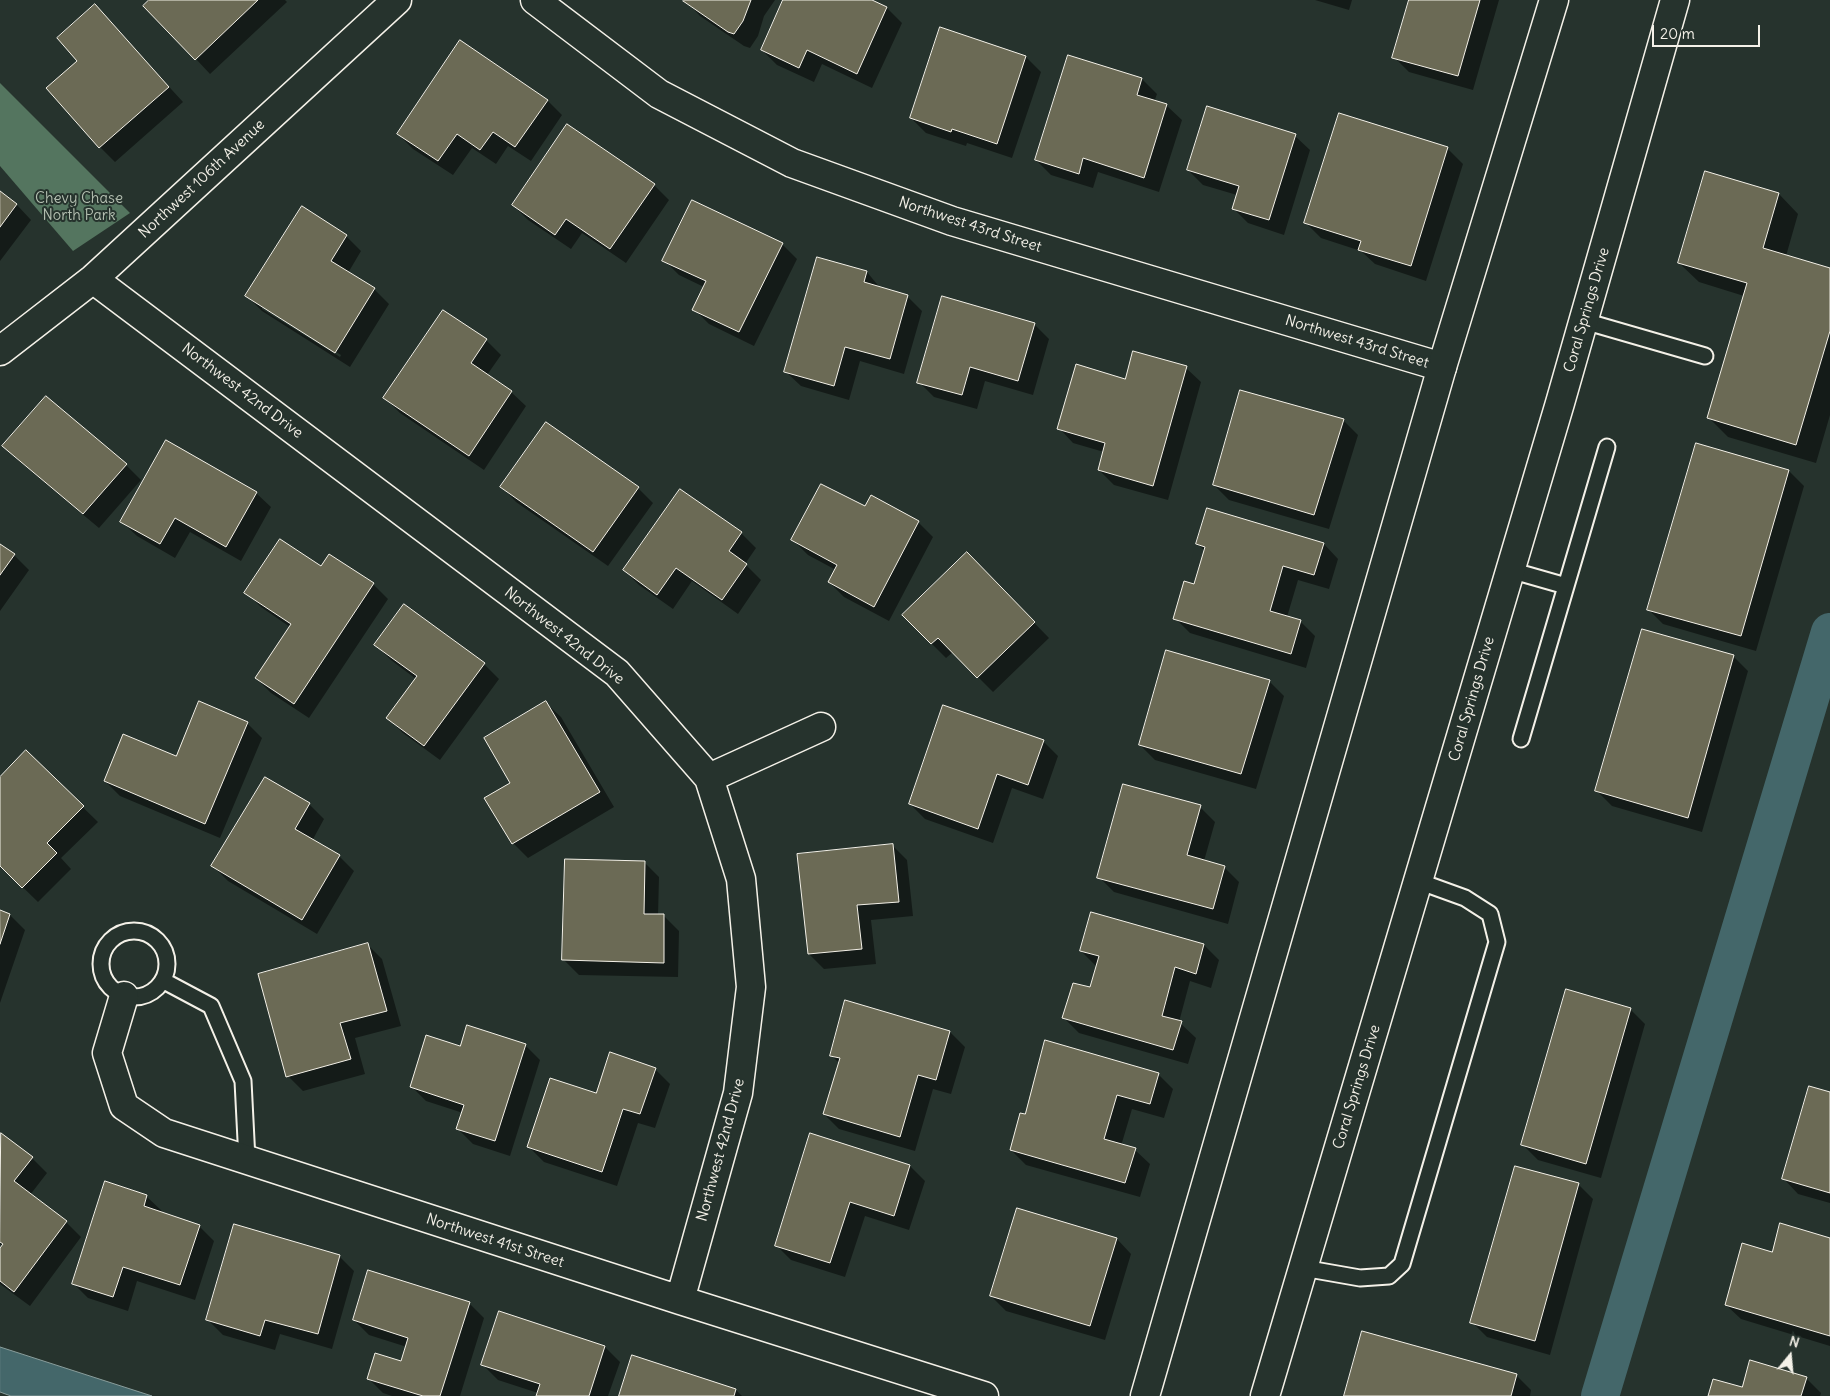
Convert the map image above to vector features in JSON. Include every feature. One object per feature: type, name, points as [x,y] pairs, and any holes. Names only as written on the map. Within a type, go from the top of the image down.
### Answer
[{"type":"street","name":"Northwest 106th Avenue","points":[[0,351],[93,279],[398,0]]},
{"type":"street","name":"Northwest 43rd Street","points":[[535,0],[659,94],[792,163],[952,221],[1442,367]]},
{"type":"street","points":[[1145,1396],[1442,367],[1554,0]]},
{"type":"street","name":"Coral Springs Drive","points":[[1265,1396],[1584,321],[1675,0]]},
{"type":"street","name":"Northwest 42nd Drive","points":[[93,279],[616,674],[709,778],[741,879],[751,988],[738,1094],[680,1300]]},
{"type":"street","points":[[709,778],[821,727]]},
{"type":"street","name":"Northwest 41st Street","points":[[124,996],[107,1053],[124,1106],[164,1133],[984,1396]]},
{"type":"lane","points":[[1584,321],[1705,356]]},
{"type":"lane","points":[[1521,739],[1607,447]]},
{"type":"lane","points":[[1510,570],[1566,586]]},
{"type":"lane","points":[[1303,1268],[1360,1278],[1389,1276],[1402,1264],[1497,942],[1490,914],[1465,898],[1418,881]]},
{"type":"lane","points":[[139,930],[150,933],[159,940],[165,949],[168,959],[168,970],[164,980],[157,989],[147,995],[136,997],[124,996],[114,991],[106,982],[102,972],[103,950],[118,934],[139,930]]},
{"type":"lane","points":[[164,980],[211,1006],[243,1080],[247,1160]]},
{"type":"green space","name":"Chevy Chase North Park","points":[[0,83],[130,213],[73,251],[0,166]]},
{"type":"water","points":[[0,1347],[152,1396],[11,1396],[0,1392]]},
{"type":"building","points":[[149,0],[258,0],[195,60],[143,6]]},
{"type":"building","points":[[684,0],[751,0],[743,21],[734,34],[728,32]]},
{"type":"building","points":[[783,0],[872,0],[887,7],[857,74],[807,50],[799,68],[761,50]]},
{"type":"building","points":[[1409,0],[1480,0],[1458,76],[1392,58]]},
{"type":"building","points":[[95,4],[169,87],[99,148],[46,88],[77,61],[57,38]]},
{"type":"building","points":[[940,27],[1026,56],[997,144],[952,129],[951,132],[910,118]]},
{"type":"building","points":[[460,40],[548,100],[515,147],[493,132],[480,150],[457,134],[438,161],[397,134]]},
{"type":"building","points":[[1068,55],[1142,78],[1137,95],[1167,104],[1144,178],[1083,158],[1079,174],[1035,160]]},
{"type":"building","points":[[1207,106],[1296,134],[1269,220],[1232,209],[1239,186],[1187,170]]},
{"type":"building","points":[[1339,113],[1448,147],[1411,266],[1358,250],[1361,241],[1304,223]]},
{"type":"building","points":[[567,124],[655,184],[610,249],[566,219],[555,235],[512,205]]},
{"type":"building","points":[[1705,171],[1779,193],[1763,248],[1830,268],[1830,331],[1796,445],[1707,418],[1747,283],[1678,263]]},
{"type":"building","points":[[0,191],[17,204],[0,227]]},
{"type":"building","points":[[692,200],[783,243],[739,332],[692,310],[706,281],[662,261]]},
{"type":"building","points":[[302,206],[347,235],[331,261],[375,288],[335,353],[245,296]]},
{"type":"building","points":[[817,257],[867,271],[864,282],[908,295],[890,359],[845,347],[834,386],[784,372]]},
{"type":"building","points":[[942,296],[1035,323],[1018,381],[970,367],[962,395],[917,383]]},
{"type":"building","points":[[443,310],[487,339],[471,363],[512,391],[469,456],[383,398]]},
{"type":"building","points":[[1133,351],[1187,366],[1153,486],[1098,470],[1105,443],[1057,429],[1076,364],[1125,379]]},
{"type":"building","points":[[1240,390],[1344,419],[1314,515],[1213,485]]},
{"type":"building","points":[[46,396],[127,464],[83,514],[2,446]]},
{"type":"building","points":[[546,422],[639,487],[593,552],[500,487]]},
{"type":"building","points":[[166,440],[257,492],[226,547],[175,518],[160,544],[120,522]]},
{"type":"building","points":[[1696,443],[1789,470],[1741,636],[1647,610]]},
{"type":"building","points":[[821,484],[865,506],[871,495],[919,521],[874,607],[828,582],[837,565],[791,540]]},
{"type":"building","points":[[680,489],[742,532],[729,551],[747,564],[722,600],[676,568],[657,595],[623,570]]},
{"type":"building","points":[[1207,508],[1324,543],[1314,575],[1283,566],[1270,611],[1301,620],[1291,654],[1173,619],[1184,581],[1194,584],[1205,547],[1196,544]]},
{"type":"building","points":[[280,539],[321,566],[329,554],[374,583],[294,704],[255,678],[291,624],[244,593]]},
{"type":"building","points":[[0,544],[15,554],[0,575]]},
{"type":"building","points":[[967,552],[1035,622],[977,678],[938,638],[931,644],[902,615]]},
{"type":"building","points":[[404,604],[485,663],[424,746],[386,718],[417,676],[374,645]]},
{"type":"building","points":[[1642,629],[1734,655],[1688,818],[1595,791]]},
{"type":"building","points":[[1166,650],[1270,680],[1241,774],[1139,745]]},
{"type":"building","points":[[199,701],[248,722],[205,824],[104,781],[123,734],[176,756]]},
{"type":"building","points":[[546,701],[600,792],[512,844],[484,798],[510,783],[484,738]]},
{"type":"building","points":[[943,705],[1044,740],[1028,785],[997,774],[978,829],[909,804]]},
{"type":"building","points":[[26,750],[84,806],[47,843],[57,853],[22,888],[0,866],[0,777]]},
{"type":"building","points":[[265,777],[310,803],[295,829],[340,855],[302,920],[211,866]]},
{"type":"building","points":[[1123,784],[1201,805],[1187,855],[1225,866],[1213,909],[1097,878]]},
{"type":"building","points":[[893,844],[899,902],[857,905],[862,949],[808,954],[797,854]]},
{"type":"building","points":[[565,859],[645,861],[644,914],[664,914],[664,963],[562,960]]},
{"type":"building","points":[[0,910],[10,914],[0,944]]},
{"type":"building","points":[[1091,912],[1204,944],[1196,974],[1175,967],[1162,1016],[1182,1021],[1173,1050],[1062,1018],[1073,983],[1090,987],[1099,956],[1080,951]]},
{"type":"building","points":[[368,943],[387,1011],[340,1023],[351,1059],[286,1077],[258,974]]},
{"type":"building","points":[[1566,989],[1631,1008],[1586,1164],[1521,1145]]},
{"type":"building","points":[[845,1000],[950,1031],[936,1080],[918,1075],[900,1137],[823,1114],[840,1058],[830,1056]]},
{"type":"building","points":[[467,1025],[526,1044],[495,1141],[456,1129],[464,1105],[410,1087],[426,1035],[460,1046]]},
{"type":"building","points":[[1045,1040],[1159,1073],[1150,1104],[1117,1095],[1104,1139],[1136,1148],[1125,1183],[1010,1150],[1020,1113],[1025,1114]]},
{"type":"building","points":[[610,1052],[656,1068],[640,1114],[623,1109],[602,1172],[527,1147],[550,1078],[596,1093]]},
{"type":"building","points":[[1809,1086],[1830,1092],[1830,1193],[1782,1179]]},
{"type":"building","points":[[1,1133],[33,1157],[14,1181],[67,1221],[14,1292],[0,1281],[0,1248],[3,1244],[0,1242]]},
{"type":"building","points":[[810,1133],[910,1165],[894,1216],[850,1202],[830,1263],[775,1246]]},
{"type":"building","points":[[1515,1166],[1579,1183],[1535,1341],[1470,1323]]},
{"type":"building","points":[[105,1181],[147,1195],[144,1206],[200,1225],[180,1285],[123,1267],[113,1297],[72,1284]]},
{"type":"building","points":[[1017,1208],[1117,1238],[1090,1326],[990,1296]]},
{"type":"building","points":[[1780,1223],[1830,1238],[1830,1336],[1725,1305],[1742,1243],[1772,1252]]},
{"type":"building","points":[[234,1224],[340,1255],[318,1334],[265,1320],[260,1336],[206,1320]]},
{"type":"building","points":[[368,1270],[470,1302],[440,1396],[423,1396],[367,1379],[375,1353],[401,1361],[408,1338],[353,1320]]},
{"type":"building","points":[[499,1311],[605,1346],[589,1396],[536,1396],[540,1384],[481,1365]]},
{"type":"building","points":[[1362,1331],[1517,1374],[1511,1396],[1344,1396]]},
{"type":"building","points":[[632,1355],[736,1389],[734,1396],[619,1396]]},
{"type":"building","points":[[1750,1360],[1807,1377],[1801,1396],[1708,1396],[1713,1379],[1742,1387]]},
{"type":"waterway","points":[[1600,1396],[1830,632]]}]
